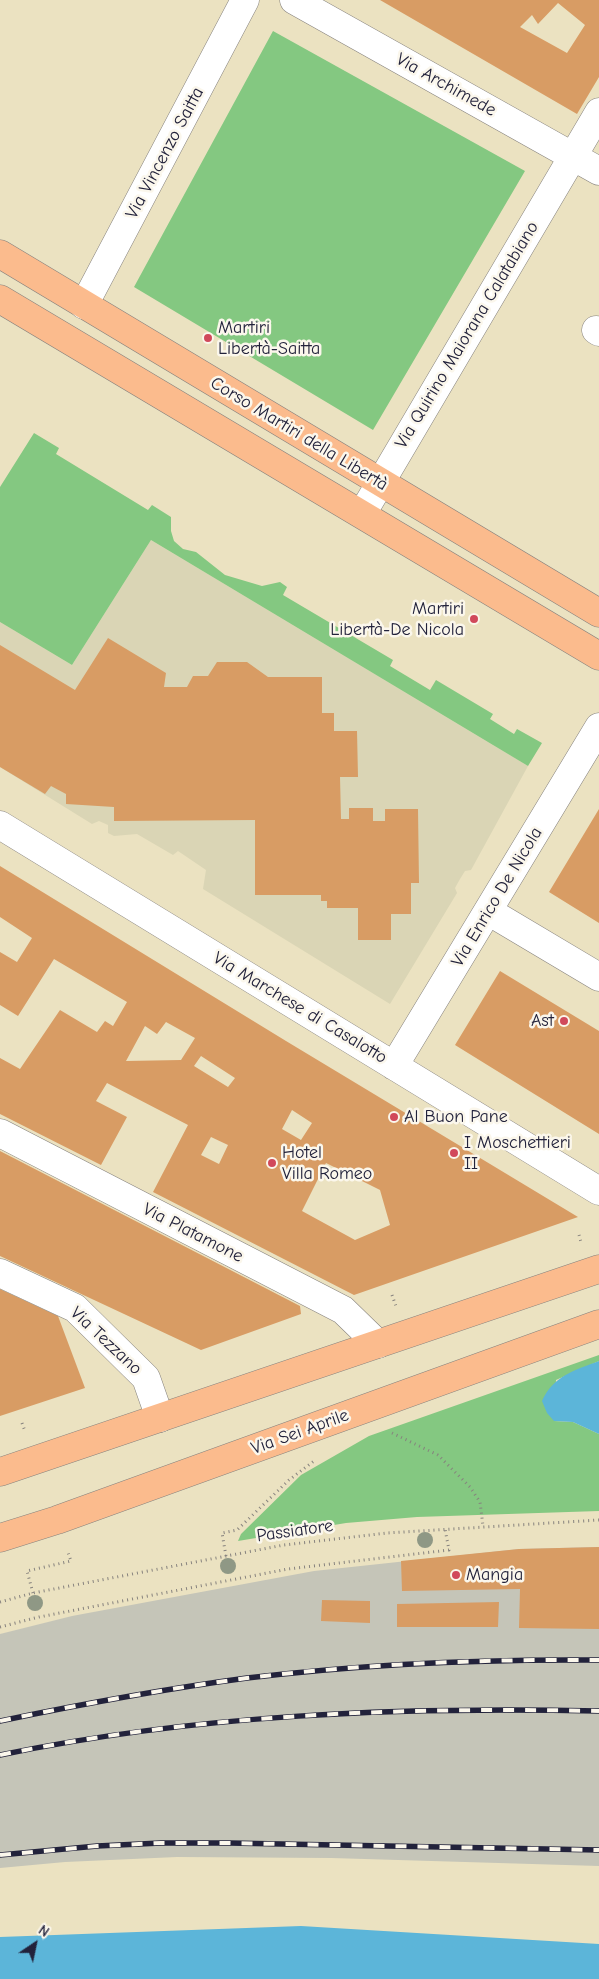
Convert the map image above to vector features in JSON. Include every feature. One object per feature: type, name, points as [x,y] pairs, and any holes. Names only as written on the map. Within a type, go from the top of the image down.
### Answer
[{"type":"main road","name":"Corso Martiri della Libertà","points":[[0,254],[599,613]]},
{"type":"main road","name":"Corso Martiri della Libertà","points":[[0,299],[599,656]]},
{"type":"main road","points":[[0,1472],[599,1269]]},
{"type":"main road","name":"Via Sei Aprile","points":[[0,1538],[57,1520],[599,1324]]},
{"type":"street","name":"Via Vincenzo Saitta","points":[[84,305],[245,0]]},
{"type":"street","name":"Via Archimede","points":[[294,0],[599,170]]},
{"type":"street","name":"Via Quirino Maiorana Calatabiano","points":[[362,514],[599,112]]},
{"type":"street","name":"Via Enrico De Nicola","points":[[394,1066],[599,727]]},
{"type":"street","name":"Via Marchese di Casalotto","points":[[0,826],[599,1191]]},
{"type":"street","points":[[488,911],[599,977]]},
{"type":"street","name":"Via Platamone","points":[[0,1133],[344,1310],[378,1344]]},
{"type":"street","name":"Via Tezzano","points":[[0,1273],[75,1308],[146,1378],[160,1418]]},
{"type":"path","points":[[388,1432],[438,1455],[470,1487],[480,1502],[483,1526]]},
{"type":"path","points":[[226,1556],[222,1533],[238,1530],[289,1480]]},
{"type":"path","name":"Passiatore","points":[[0,1602],[33,1593],[284,1544],[386,1532],[599,1520]]},
{"type":"path","points":[[0,1627],[39,1617],[288,1569],[449,1550],[444,1528]]},
{"type":"path","points":[[33,1593],[27,1572],[71,1561]]},
{"type":"shaded area","points":[[151,540],[528,766],[471,870],[465,871],[460,879],[455,888],[457,893],[390,1004],[203,889],[206,870],[178,851],[173,855],[137,834],[114,836],[108,833],[108,825],[99,821],[92,824],[0,767],[0,622],[72,665]]},
{"type":"shaded area","points":[[599,1547],[599,1866],[331,1858],[177,1857],[65,1862],[0,1868],[0,1634],[72,1616],[314,1571],[519,1549]]},
{"type":"green space","points":[[273,31],[525,171],[373,430],[134,287]]},
{"type":"green space","points":[[34,433],[59,448],[56,454],[148,510],[152,505],[171,517],[171,531],[174,541],[183,549],[196,552],[225,575],[262,586],[280,582],[287,587],[283,595],[393,660],[390,666],[430,690],[436,680],[493,714],[490,719],[514,734],[517,729],[542,743],[528,766],[151,540],[72,665],[0,622],[0,487]]},
{"type":"green space","points":[[599,1355],[599,1361],[556,1380],[554,1421],[573,1422],[599,1434],[599,1511],[417,1517],[346,1523],[238,1541],[241,1534],[301,1475],[369,1436]]},
{"type":"water","points":[[599,1361],[599,1434],[573,1422],[554,1421],[547,1413],[542,1401],[552,1385],[566,1375]]},
{"type":"water","points":[[301,1926],[599,1944],[599,1979],[0,1979],[0,1937]]},
{"type":"building","points":[[380,0],[599,0],[599,77],[577,114]],"holes":[[[558,3],[585,25],[567,53],[520,27],[532,15],[538,24]]]},
{"type":"building","points":[[108,638],[166,673],[164,687],[187,687],[193,676],[208,676],[217,662],[247,662],[268,677],[322,677],[322,713],[334,713],[334,731],[357,731],[358,777],[340,777],[341,819],[349,819],[349,808],[373,808],[373,821],[385,821],[385,809],[418,809],[419,883],[411,883],[411,914],[391,914],[391,940],[358,940],[358,908],[327,908],[327,901],[321,901],[321,895],[255,895],[255,820],[114,821],[114,807],[66,804],[66,794],[51,786],[45,794],[0,767],[0,645],[75,690]]},
{"type":"building","points":[[599,809],[599,923],[549,892]]},
{"type":"building","points":[[0,866],[578,1217],[354,1295],[153,1192],[188,1125],[107,1083],[96,1101],[127,1117],[101,1165],[0,1114],[0,1058],[20,1069],[60,1010],[97,1032],[105,1021],[113,1026],[127,1002],[54,959],[18,1016],[0,1005],[0,952],[17,962],[32,938],[0,917]],"holes":[[[166,1022],[195,1038],[181,1060],[126,1061],[145,1026],[157,1034]],[[201,1056],[235,1078],[228,1087],[194,1066]],[[292,1110],[312,1123],[301,1140],[282,1129]],[[211,1137],[228,1145],[219,1164],[201,1155]],[[326,1163],[380,1190],[390,1225],[355,1240],[302,1211]]]},
{"type":"building","points":[[500,971],[599,1031],[599,1134],[455,1045]]},
{"type":"building","points":[[0,1151],[300,1306],[301,1314],[201,1350],[0,1256]]},
{"type":"building","points":[[0,1289],[58,1316],[85,1388],[0,1416]]},
{"type":"building","points":[[599,1547],[599,1629],[519,1628],[520,1589],[402,1591],[401,1561],[519,1549]]},
{"type":"building","points":[[322,1600],[370,1601],[370,1623],[321,1621]]},
{"type":"building","points":[[499,1602],[498,1627],[397,1627],[397,1604]]},
{"type":"railway","points":[[0,1721],[154,1692],[291,1673],[423,1663],[599,1660]]},
{"type":"railway","points":[[0,1755],[149,1730],[298,1716],[448,1710],[599,1711]]},
{"type":"railway","points":[[0,1855],[97,1846],[161,1843],[599,1850]]},
{"type":"place","name":"Martiri Libertà-Saitta","points":[[208,338]]},
{"type":"place","name":"Martiri Libertà-De Nicola","points":[[474,619]]},
{"type":"place","name":"Ast","points":[[564,1021]]},
{"type":"place","name":"Al Buon Pane","points":[[394,1117]]},
{"type":"place","name":"I Moschettieri II","points":[[454,1153]]},
{"type":"place","name":"Hotel Villa Romeo","points":[[272,1163]]},
{"type":"place","name":"Mangia","points":[[456,1575]]}]
